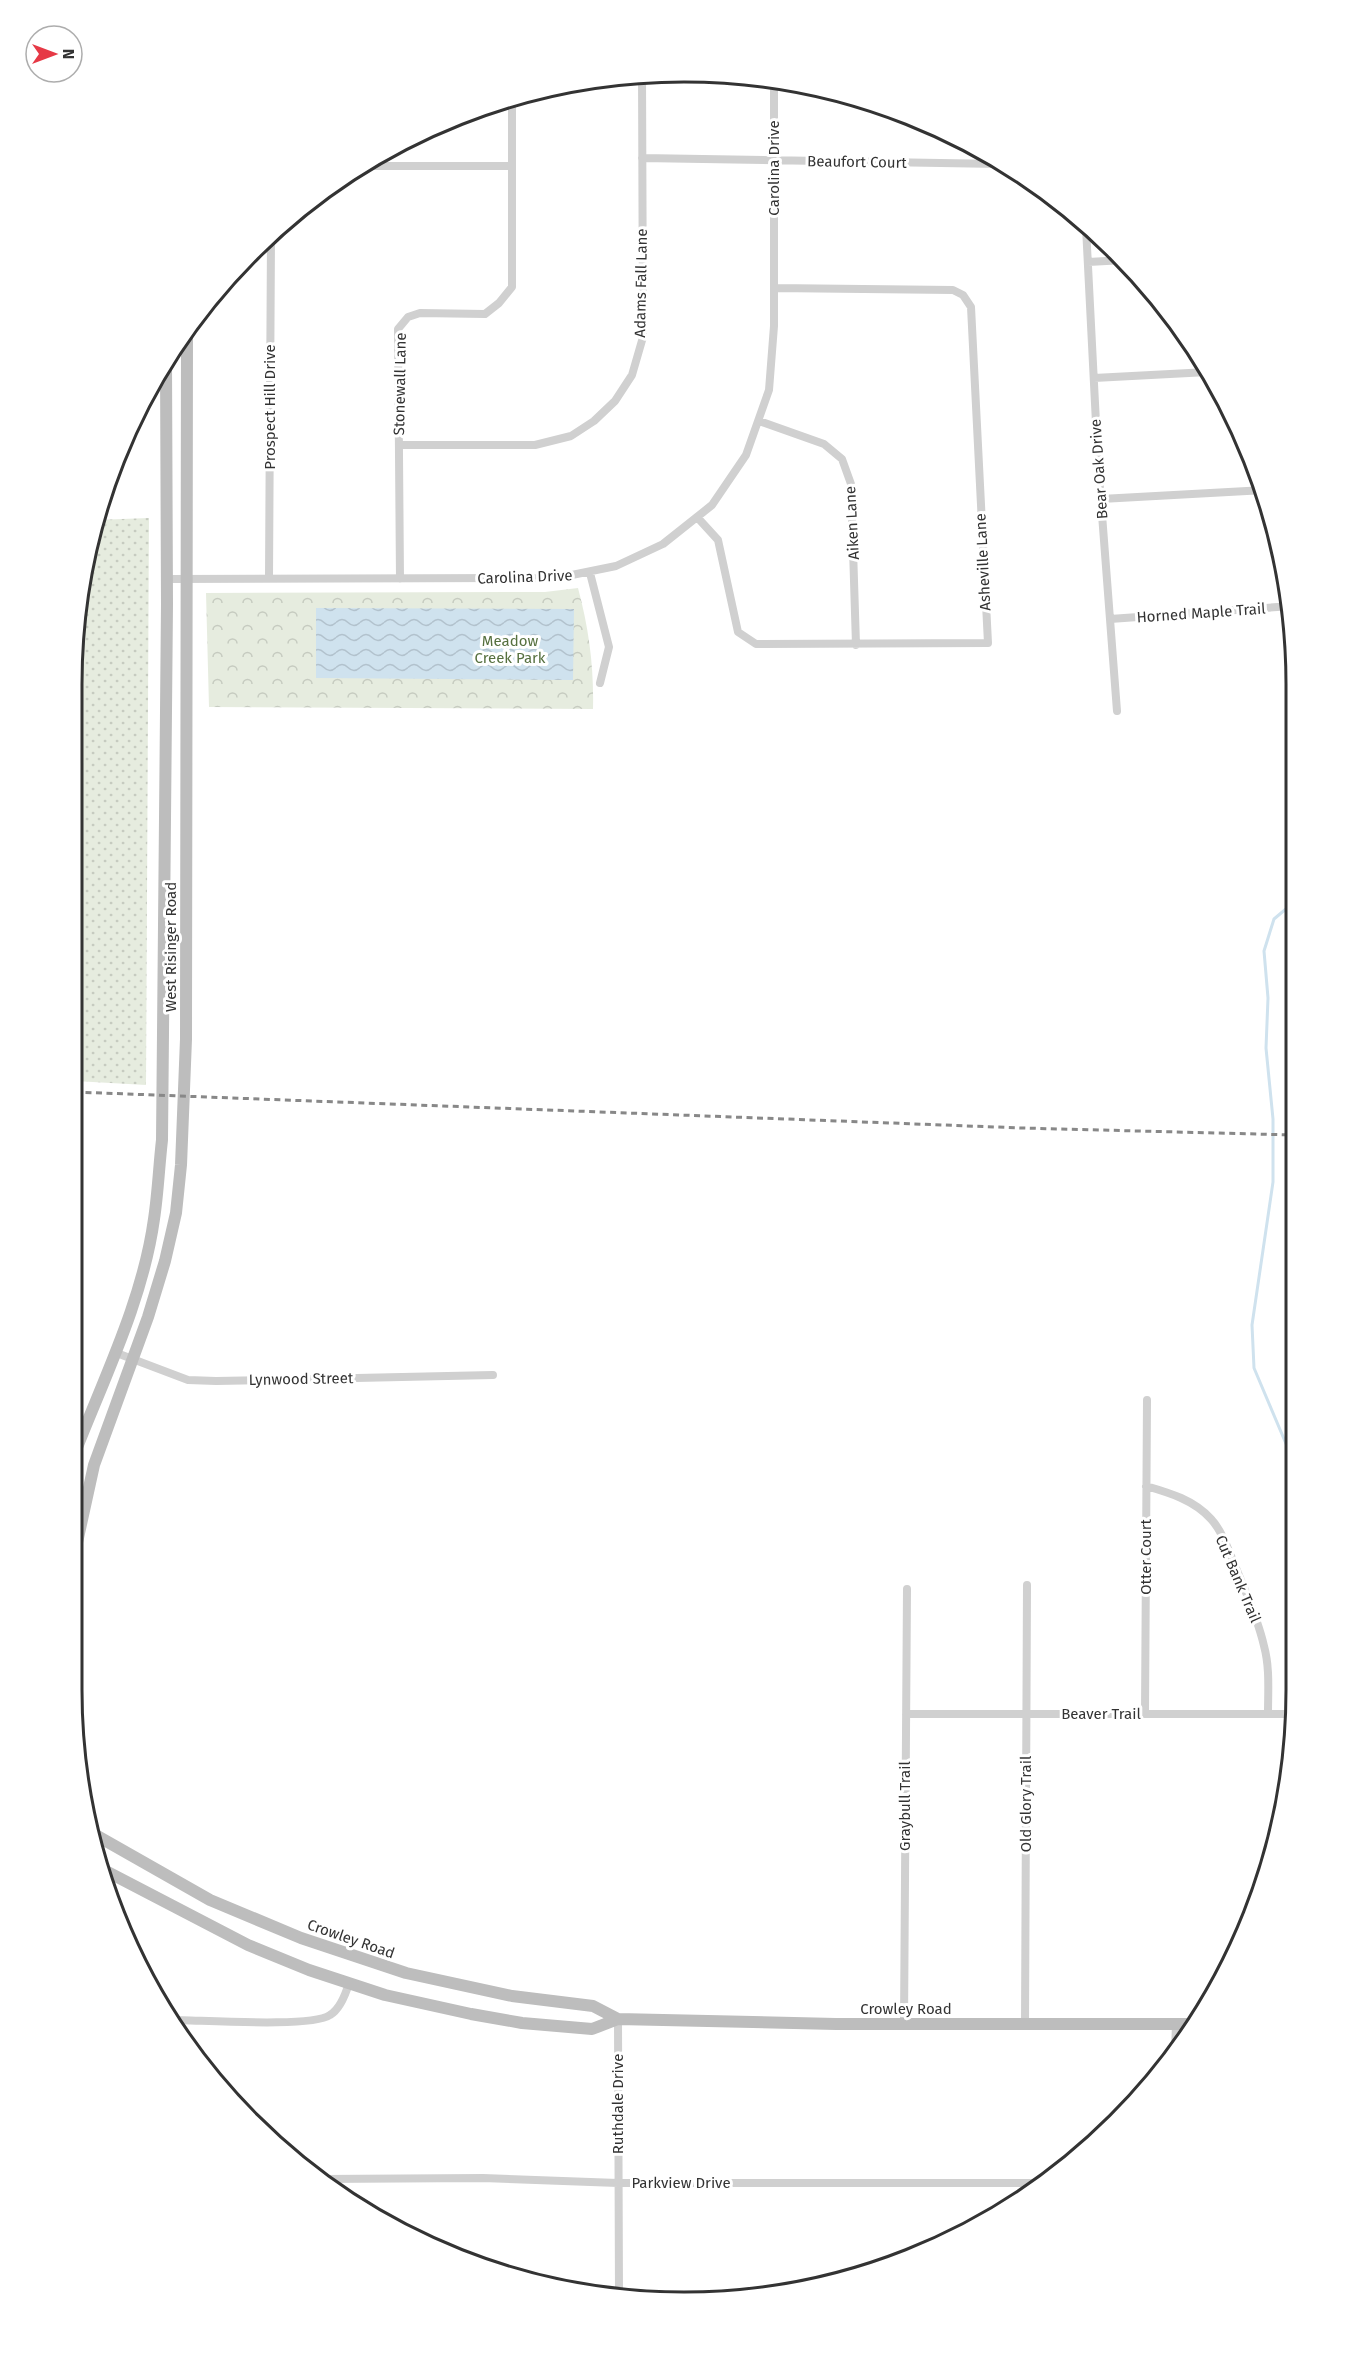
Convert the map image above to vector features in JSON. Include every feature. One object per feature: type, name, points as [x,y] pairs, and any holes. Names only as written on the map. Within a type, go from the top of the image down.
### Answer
[{"type":"main road","name":"West Risinger Road","points":[[82,1520],[94,1466],[133,1359],[165,1261],[176,1213],[181,1165],[185,1074],[187,804],[187,346]]},
{"type":"main road","name":"West Risinger Road","points":[[82,1435],[133,1303],[154,1220],[162,1140],[167,579],[166,378]]},
{"type":"main road","points":[[166,703],[170,717],[169,779],[172,794],[176,800],[187,804]]},
{"type":"main road","name":"Crowley Road","points":[[101,1838],[210,1900],[313,1942],[406,1973],[512,1996],[593,2006],[618,2019],[674,2022],[1185,2024]]},
{"type":"main road","name":"Crowley Road","points":[[111,1874],[248,1945],[309,1970],[385,1995],[522,2023],[592,2030],[618,2019]]},
{"type":"street","name":"Adams Fall Lane","points":[[399,445],[535,445],[571,436],[594,421],[615,401],[632,375],[643,338],[642,84]]},
{"type":"street","name":"Carolina Drive","points":[[167,579],[557,578],[616,566],[663,544],[712,505],[746,455],[769,390],[774,326],[774,90]]},
{"type":"street","name":"Stonewall Lane","points":[[400,579],[398,329],[408,317],[420,313],[485,314],[499,303],[512,287],[512,108]]},
{"type":"street","name":"Beaufort Court","points":[[642,158],[987,164]]},
{"type":"street","points":[[379,166],[512,166]]},
{"type":"street","name":"Bear Oak Drive","points":[[1087,237],[1101,499],[1117,711]]},
{"type":"street","name":"Prospect Hill Drive","points":[[268,577],[271,248]]},
{"type":"street","points":[[1088,262],[1112,261]]},
{"type":"street","name":"Asheville Lane","points":[[697,517],[718,540],[738,632],[756,644],[987,643],[970,307],[963,295],[953,290],[774,288]]},
{"type":"street","points":[[1094,378],[1199,372]]},
{"type":"street","name":"Aiken Lane","points":[[759,421],[824,444],[842,459],[851,484],[856,645]]},
{"type":"street","points":[[1101,499],[1255,491]]},
{"type":"street","points":[[590,573],[609,647],[600,683]]},
{"type":"street","name":"Horned Maple Trail","points":[[1110,619],[1281,607]]},
{"type":"street","name":"Lynwood Street","points":[[114,1352],[188,1380],[493,1375]]},
{"type":"street","name":"Otter Court","points":[[1145,1714],[1147,1400]]},
{"type":"street","name":"Cut Bank Trail","points":[[1146,1486],[1174,1494],[1193,1504],[1211,1519],[1221,1535],[1254,1611],[1264,1646],[1268,1674],[1268,1714]]},
{"type":"street","name":"Old Glory Trail","points":[[1025,2024],[1027,1585]]},
{"type":"street","name":"Graybull Trail","points":[[904,2024],[907,1589]]},
{"type":"street","name":"Beaver Trail","points":[[906,1714],[1285,1714]]},
{"type":"street","points":[[182,2020],[283,2022],[322,2018],[332,2014],[337,2008],[349,1983]]},
{"type":"street","name":"Ruthdale Drive","points":[[618,2019],[619,2287]]},
{"type":"street","points":[[1176,2024],[1176,2037]]},
{"type":"street","name":"Parkview Drive","points":[[333,2178],[483,2178],[618,2183],[1029,2183]]},
{"type":"green space","points":[[149,518],[146,1085],[82,1081],[82,684],[88,606],[94,567],[106,520]]},
{"type":"green space","name":"Meadow Creek Park","points":[[578,588],[590,648],[593,709],[209,707],[206,593],[545,592]]},
{"type":"water","points":[[316,608],[574,609],[573,680],[316,678]]},
{"type":"waterway","points":[[1286,909],[1274,919],[1264,951],[1268,998],[1266,1048],[1273,1119],[1273,1182],[1252,1325],[1254,1368],[1286,1444]]},
{"type":"railway","points":[[82,1092],[1022,1128],[1286,1135]]}]
